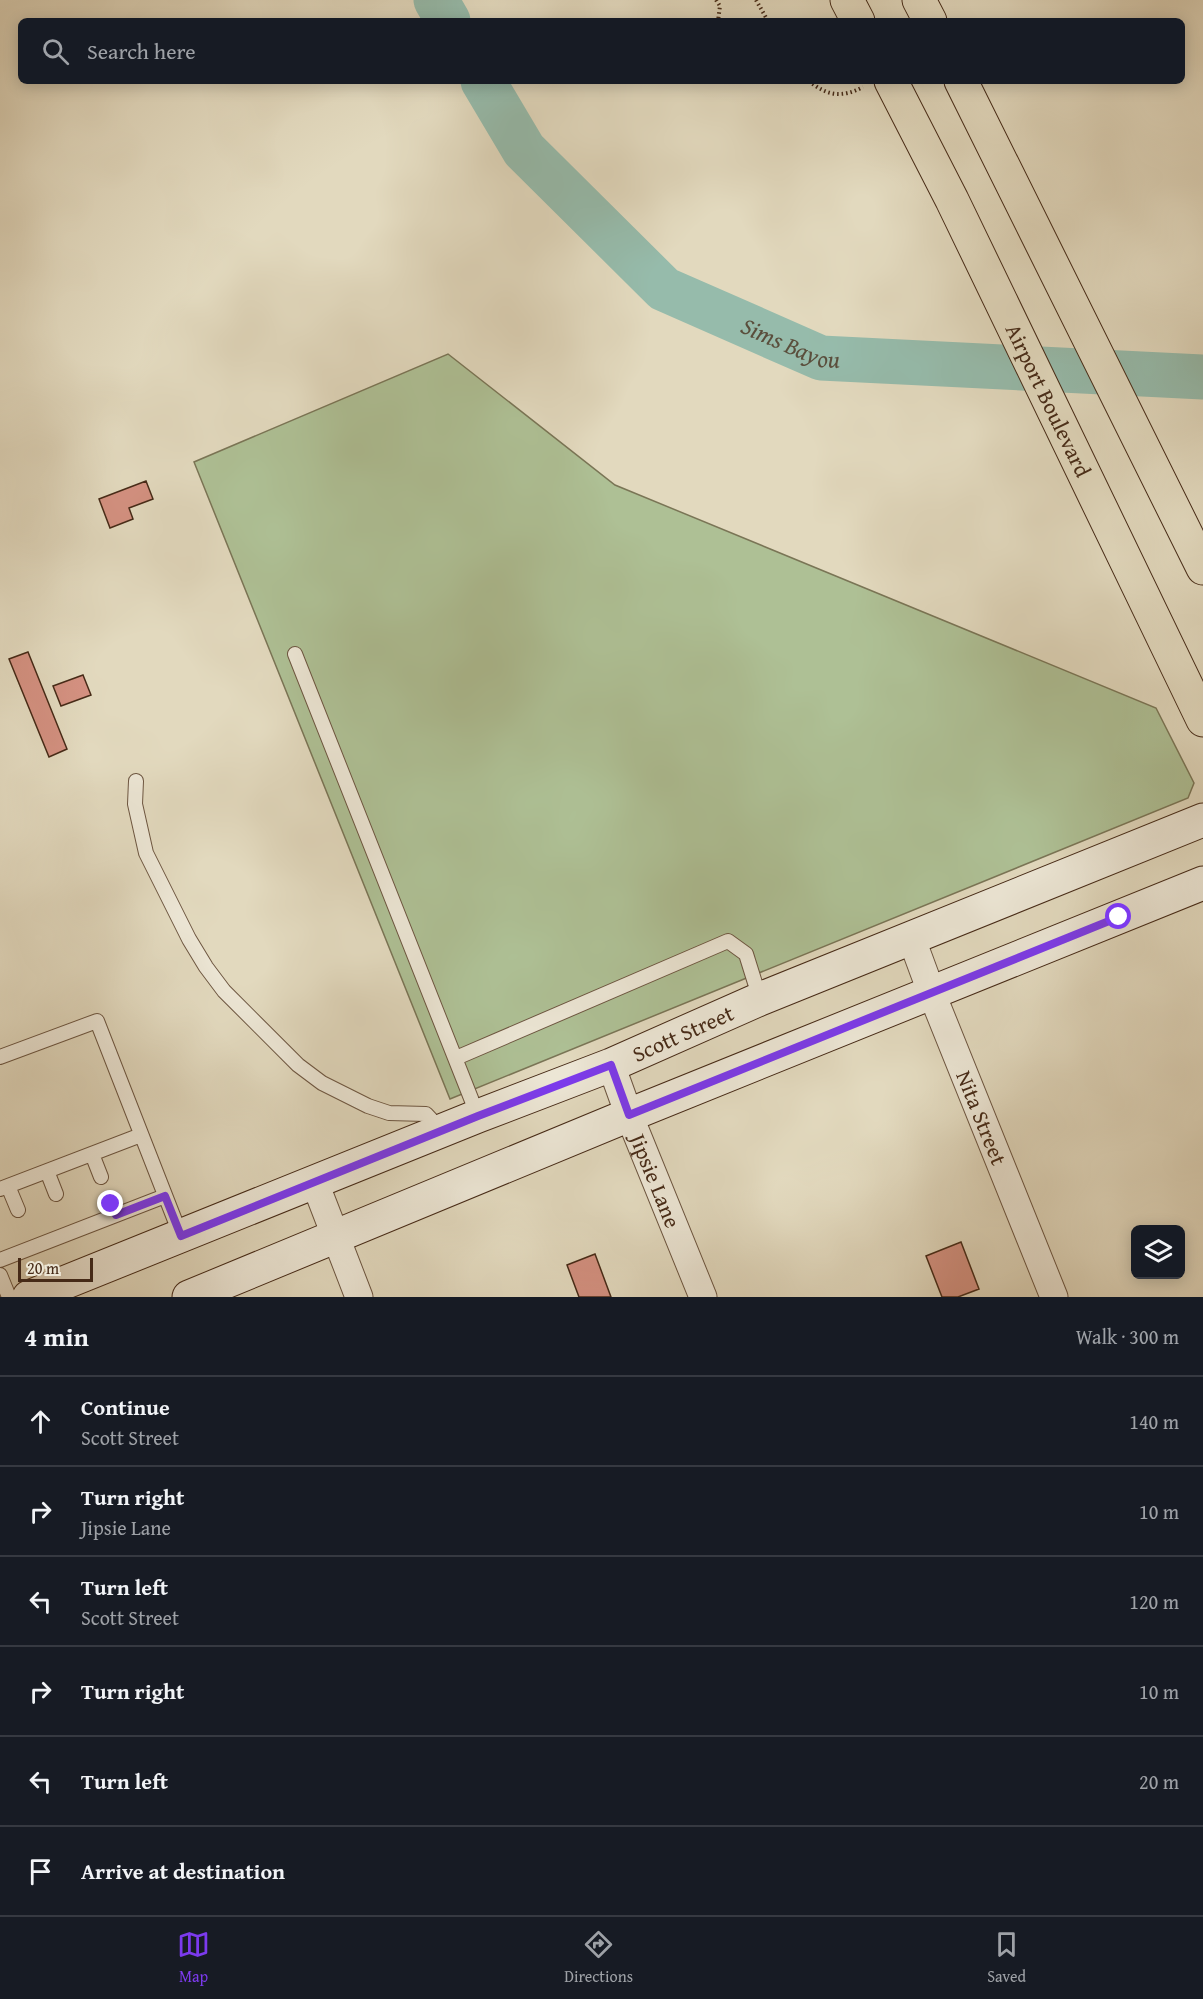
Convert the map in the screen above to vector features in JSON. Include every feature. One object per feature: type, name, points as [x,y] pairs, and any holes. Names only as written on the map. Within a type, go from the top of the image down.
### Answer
[{"type":"main road","points":[[847,0],[856,18]]},
{"type":"main road","points":[[919,0],[928,18]]},
{"type":"main road","name":"Airport Boulevard","points":[[882,84],[952,200],[1203,720]]},
{"type":"main road","points":[[963,84],[1199,559]]},
{"type":"main road","name":"Scott Street","points":[[29,1297],[478,1116],[611,1065],[760,999],[1203,820]]},
{"type":"main road","points":[[189,1297],[629,1115],[1203,884]]},
{"type":"street","name":"Nita Street","points":[[911,937],[1054,1297]]},
{"type":"street","name":"Jipsie Lane","points":[[611,1065],[703,1297]]},
{"type":"street","points":[[315,1183],[359,1297]]},
{"type":"lane","points":[[295,654],[478,1116]]},
{"type":"lane","points":[[136,781],[135,804],[146,853],[189,939],[224,991],[298,1065],[322,1083],[368,1106],[389,1113],[426,1114],[442,1131]]},
{"type":"lane","points":[[456,1058],[728,941],[746,954],[760,999]]},
{"type":"lane","points":[[0,1057],[97,1021],[181,1236]]},
{"type":"lane","points":[[18,1210],[4,1188],[141,1135]]},
{"type":"lane","points":[[93,1154],[101,1177]]},
{"type":"lane","points":[[47,1171],[56,1194]]},
{"type":"lane","points":[[0,1260],[31,1243],[113,1210],[165,1196]]},
{"type":"lane","points":[[0,1275],[9,1297]]},
{"type":"path","points":[[716,0],[720,6],[718,18]]},
{"type":"path","points":[[756,0],[766,18]]},
{"type":"path","points":[[813,84],[821,91],[839,94],[875,84]]},
{"type":"green space","points":[[448,354],[615,485],[1156,708],[1194,783],[1188,798],[450,1099],[194,462]]},
{"type":"building","points":[[146,481],[153,499],[129,508],[133,519],[110,528],[99,499]]},
{"type":"building","points":[[28,652],[67,749],[49,757],[9,659]]},
{"type":"building","points":[[83,675],[91,695],[61,706],[53,686]]},
{"type":"building","points":[[961,1242],[979,1289],[958,1297],[942,1297],[926,1256]]},
{"type":"building","points":[[595,1254],[611,1297],[579,1297],[567,1265]]},
{"type":"waterway","name":"Sims Bayou","points":[[436,0],[446,18]]},
{"type":"waterway","name":"Sims Bayou","points":[[485,84],[524,150],[664,289],[821,358],[1203,377]]},
{"type":"route","points":[[111,1204],[116,1215],[165,1196],[181,1236],[611,1065],[629,1115],[1119,917]]}]
